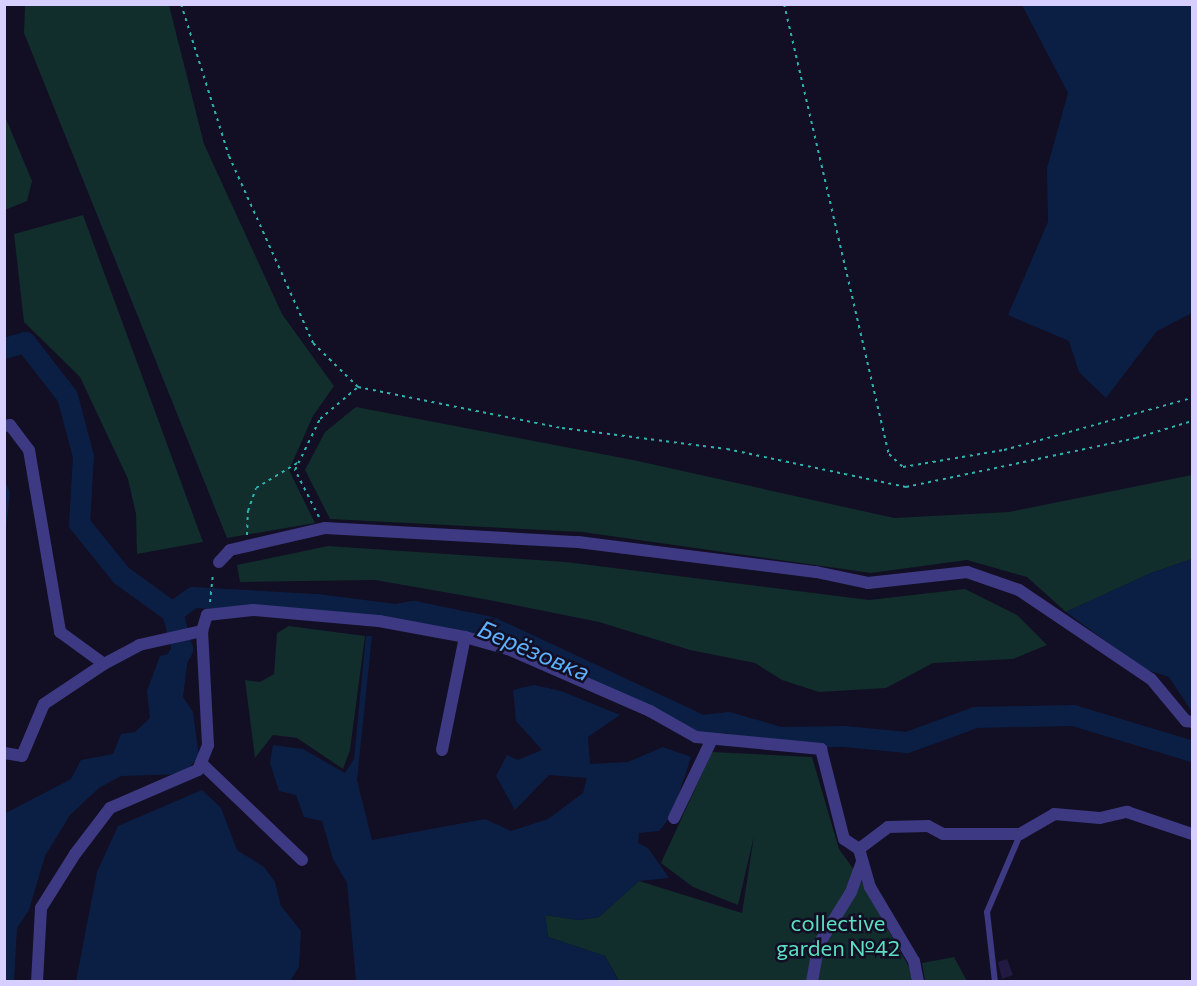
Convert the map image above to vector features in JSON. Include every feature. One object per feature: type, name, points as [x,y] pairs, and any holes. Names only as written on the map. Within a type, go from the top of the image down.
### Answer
[{"type":"street","points":[[4,426],[10,425],[29,450],[60,632],[104,664]]},
{"type":"street","points":[[219,562],[230,550],[325,528],[578,542],[816,572],[868,583],[967,572],[1029,596],[1151,680],[1186,720],[1192,722]]},
{"type":"street","points":[[37,981],[41,908],[75,854],[110,808],[198,770],[208,745],[202,631],[207,615],[253,610],[379,621],[465,637],[508,650],[617,697],[696,737],[821,749],[844,839],[861,855],[870,887],[914,961],[918,981]]},
{"type":"street","points":[[4,753],[22,756],[44,704],[104,664],[139,645],[202,631]]},
{"type":"street","points":[[442,750],[465,637]]},
{"type":"street","points":[[674,818],[712,739]]},
{"type":"street","points":[[201,763],[302,860]]},
{"type":"street","points":[[812,981],[819,944],[851,892],[861,855],[888,827],[928,826],[943,834],[1020,834],[1054,814],[1100,818],[1127,812],[1192,834]]},
{"type":"lane","points":[[995,981],[987,912],[1020,834]]},
{"type":"path","points":[[182,4],[229,156],[314,343],[358,387],[562,428],[727,449],[906,488],[1102,446],[1192,421]]},
{"type":"path","points":[[784,4],[888,454],[903,467],[1004,450],[1192,398]]},
{"type":"path","points":[[325,528],[295,470],[320,419],[358,387]]},
{"type":"path","points":[[246,546],[248,511],[256,488],[299,462]]},
{"type":"path","points":[[209,607],[211,578],[219,562]]},
{"type":"green space","points":[[25,5],[169,5],[204,144],[282,314],[334,386],[313,416],[289,470],[315,523],[227,538],[24,33]]},
{"type":"green space","points":[[4,114],[32,181],[27,201],[5,210]]},
{"type":"green space","points":[[83,215],[203,542],[137,554],[136,514],[128,479],[80,377],[24,322],[14,234]]},
{"type":"green space","points":[[356,407],[633,460],[894,518],[1009,512],[1192,475],[1192,559],[1151,573],[1066,612],[1027,577],[967,560],[871,573],[582,532],[330,519],[305,470],[325,432]]},
{"type":"green space","points":[[328,546],[566,562],[869,600],[965,589],[1017,615],[1047,645],[1013,659],[933,663],[886,688],[819,692],[782,680],[755,663],[690,650],[599,622],[489,600],[375,580],[240,582],[237,565]]},
{"type":"green space","points":[[289,626],[365,636],[350,750],[343,769],[297,738],[273,735],[255,758],[245,680],[260,682],[274,674],[277,633]]},
{"type":"green space","name":"collective garden №42","points":[[712,752],[812,757],[839,849],[857,874],[909,967],[912,981],[619,981],[605,956],[548,937],[545,915],[579,920],[599,917],[639,881],[742,913],[754,836],[738,905],[693,887],[661,863]]},
{"type":"green space","points":[[954,957],[967,981],[925,981],[922,963]]},
{"type":"water","points":[[1022,5],[1192,5],[1192,313],[1157,331],[1106,398],[1079,372],[1069,341],[1008,315],[1048,222],[1047,168],[1068,93]]},
{"type":"water","points":[[5,480],[10,493],[5,536]]},
{"type":"water","points":[[1192,559],[1192,712],[1169,677],[1144,669],[1066,612],[1151,573]]},
{"type":"water","points":[[366,636],[372,636],[357,780],[372,840],[485,819],[511,831],[548,819],[583,793],[587,778],[549,775],[515,810],[496,776],[507,755],[518,760],[542,750],[516,721],[513,690],[534,685],[561,691],[620,715],[588,737],[590,764],[628,762],[663,747],[691,757],[672,815],[659,831],[639,833],[638,843],[648,848],[669,878],[639,881],[599,917],[579,920],[545,915],[548,937],[605,956],[619,982],[356,981],[347,883],[333,859],[322,821],[304,817],[296,795],[279,791],[270,763],[273,745],[303,749],[345,773],[354,759]]},
{"type":"water","points":[[189,649],[183,697],[193,712],[199,757],[183,774],[121,776],[99,788],[70,815],[45,856],[29,910],[17,928],[14,981],[5,981],[4,814],[71,779],[81,760],[113,754],[121,734],[135,732],[150,718],[147,691],[160,656]]},
{"type":"water","points":[[202,790],[221,808],[237,850],[264,867],[275,882],[281,906],[301,931],[299,967],[290,981],[76,981],[97,872],[118,826]]},
{"type":"building","points":[[860,914],[862,930],[842,932],[841,924],[846,916]]},
{"type":"building","points":[[1007,959],[1013,975],[1002,979],[998,962]]},
{"type":"waterway","name":"Берёзовка","points":[[4,348],[25,342],[67,396],[83,456],[79,523],[121,575],[172,612],[193,597],[316,604],[394,614],[414,611],[491,627],[701,725],[728,722],[780,737],[844,736],[907,742],[975,717],[1073,715],[1192,751]]},
{"type":"waterway","points":[[166,675],[182,649],[172,612]]}]
